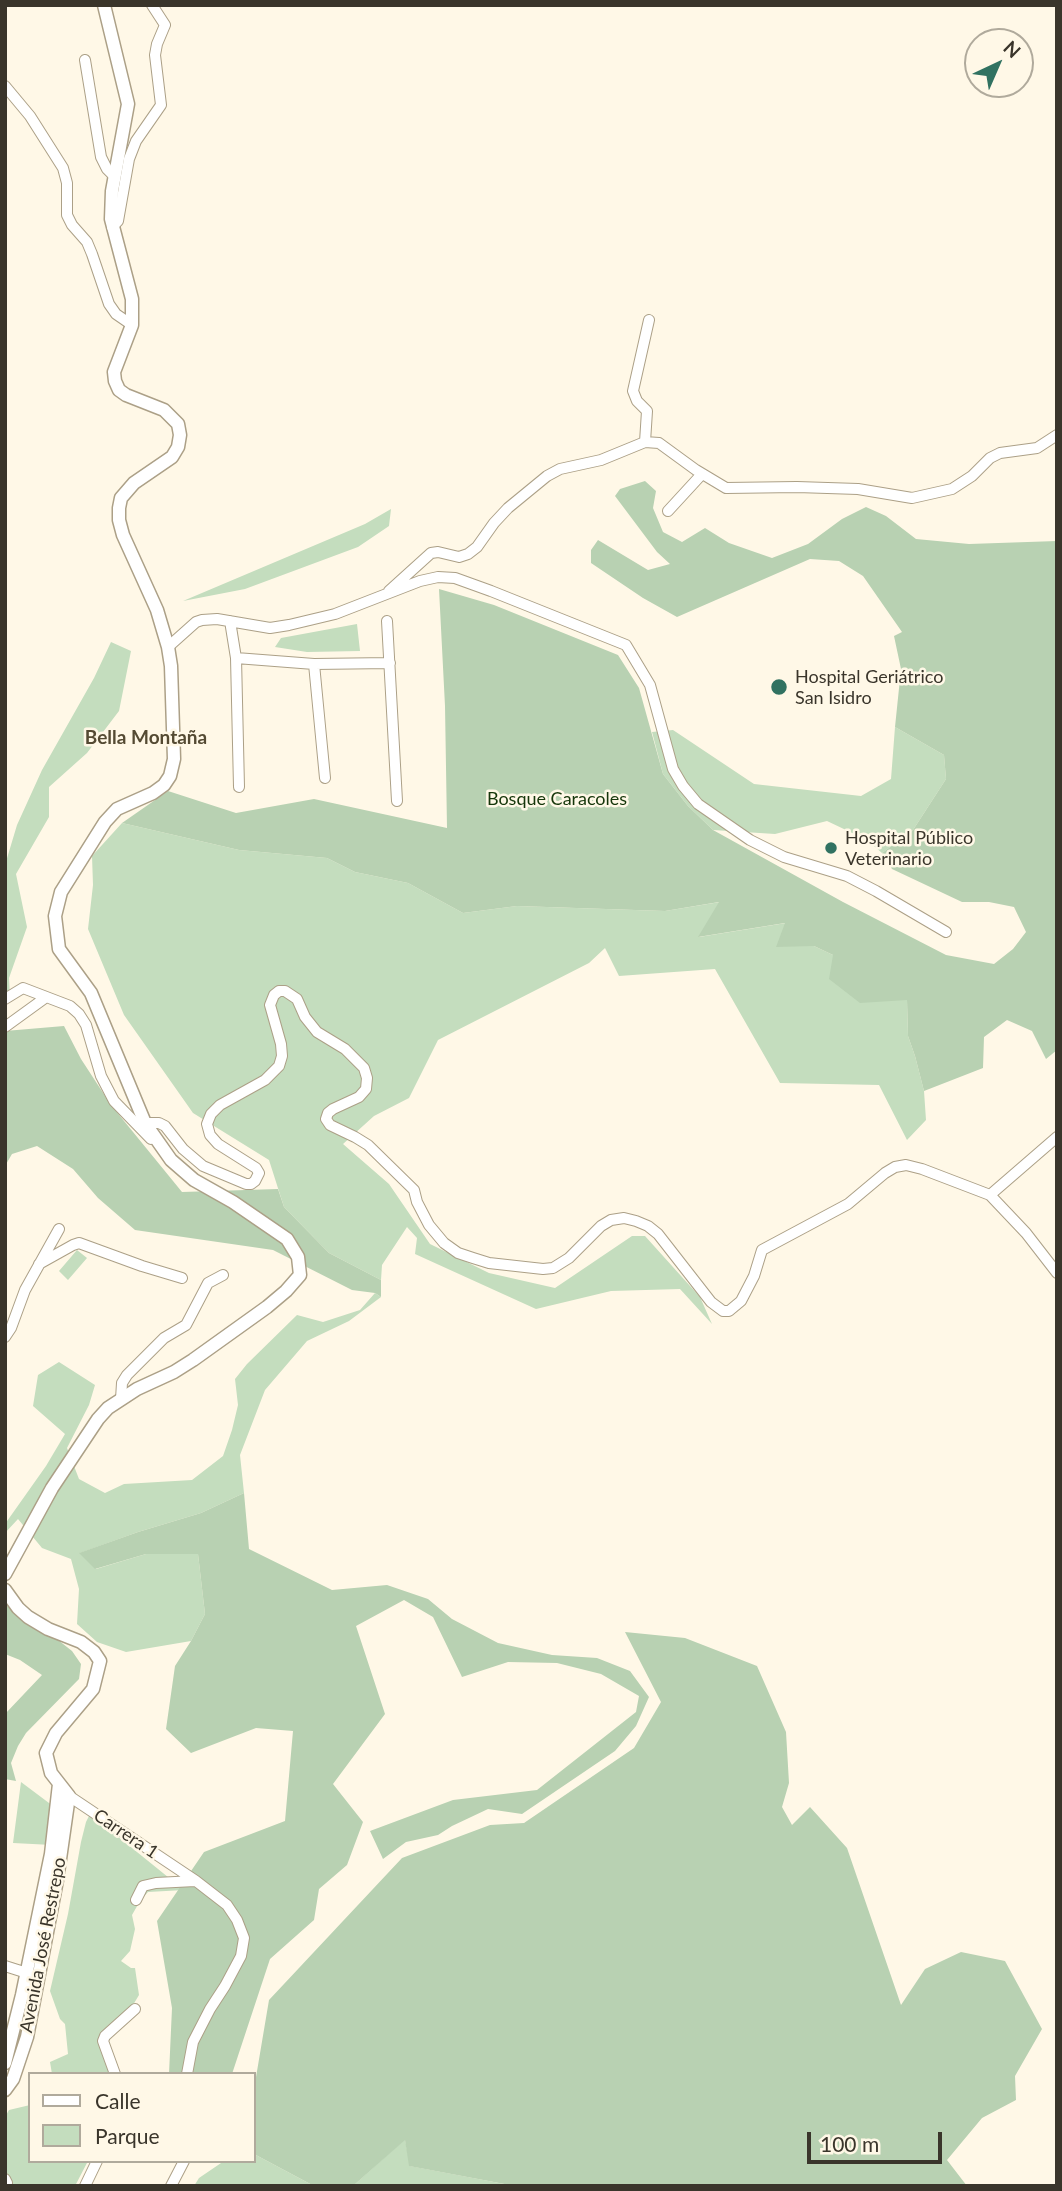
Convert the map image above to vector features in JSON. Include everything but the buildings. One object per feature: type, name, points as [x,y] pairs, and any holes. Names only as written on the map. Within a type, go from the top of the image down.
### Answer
[{"type":"main road","points":[[5,1573],[52,1488],[98,1419],[137,1389],[174,1373],[194,1360],[267,1307],[300,1275],[299,1257],[287,1239],[233,1202],[194,1180],[171,1160],[145,1123],[91,993],[59,949],[55,916],[61,892],[105,822],[117,809],[153,793],[164,785],[170,776],[174,759],[168,647],[157,610],[123,535],[118,508],[121,498],[134,483],[172,457],[178,447],[180,435],[178,424],[164,410],[126,395],[119,390],[115,381],[114,372],[132,325],[132,299],[112,227],[111,205],[128,98],[104,5]]},
{"type":"main road","points":[[5,1590],[28,1617],[48,1629],[81,1642],[94,1652],[100,1661],[93,1689],[49,1744],[46,1753],[48,1762],[51,1773],[59,1784]]},
{"type":"main road","name":"Carrera 1","points":[[59,1784],[69,1796]]},
{"type":"main road","name":"Avenida José Restrepo","points":[[5,2063],[27,1973],[52,1845],[59,1784]]},
{"type":"main road","name":"Avenida José Restrepo","points":[[5,2090],[13,2079],[29,2025],[57,1880],[69,1796]]},
{"type":"street","points":[[112,227],[118,221],[129,159],[136,141],[161,105],[155,55],[165,25],[152,5]]},
{"type":"street","points":[[85,61],[101,157],[115,177]]},
{"type":"street","points":[[5,86],[30,116],[63,168],[67,215],[87,242],[109,304],[116,314],[132,325]]},
{"type":"street","points":[[645,442],[647,411],[637,401],[633,391],[649,320]]},
{"type":"street","points":[[384,594],[431,553],[459,557],[468,554],[477,547],[508,508],[547,476],[560,469],[601,460],[645,442],[659,443],[726,488],[858,489],[899,498],[912,498],[952,489],[972,476],[990,458],[1000,453],[1037,448],[1057,435]]},
{"type":"street","points":[[667,511],[702,474]]},
{"type":"street","points":[[168,647],[196,622],[202,620],[230,621],[270,628],[289,625],[335,614],[420,581],[438,577],[454,578],[626,645],[650,685],[673,769],[698,804],[750,840],[784,857],[847,876],[946,932]]},
{"type":"street","points":[[230,621],[236,658],[239,787]]},
{"type":"street","points":[[387,621],[397,801]]},
{"type":"street","points":[[236,658],[314,664],[390,663]]},
{"type":"street","points":[[314,664],[325,778]]},
{"type":"street","points":[[5,999],[23,988],[70,1006],[79,1014],[86,1026],[101,1076],[114,1101],[171,1160]]},
{"type":"street","points":[[145,1123],[165,1126],[183,1149],[203,1166],[246,1184],[255,1181],[259,1173],[256,1168],[218,1144],[210,1135],[207,1124],[211,1114],[220,1105],[265,1080],[279,1066],[281,1044],[270,1005],[274,995],[285,991],[297,999],[305,1017],[317,1032],[345,1049],[364,1068],[366,1089],[359,1097],[333,1109],[326,1119],[330,1125],[368,1145],[414,1191],[429,1224],[444,1243],[458,1253],[489,1263],[553,1268],[569,1258],[601,1226],[611,1220],[624,1218],[649,1226],[711,1302],[723,1311],[730,1311],[741,1301],[754,1276],[762,1250],[848,1204],[895,1167],[906,1165],[990,1195],[1027,1233],[1057,1273]]},
{"type":"street","points":[[5,1027],[45,998]]},
{"type":"street","points":[[990,1195],[1057,1137]]},
{"type":"street","points":[[5,1337],[25,1290],[59,1229]]},
{"type":"street","points":[[39,1264],[79,1243],[182,1278]]},
{"type":"street","points":[[121,1399],[122,1383],[127,1375],[164,1338],[186,1325],[208,1283],[223,1275]]},
{"type":"street","name":"Carrera 1","points":[[69,1796],[196,1881],[227,1905],[237,1920],[244,1938],[241,1956],[193,2042],[187,2072]]},
{"type":"street","points":[[136,1900],[143,1886],[196,1881]]},
{"type":"street","points":[[5,1966],[27,1973]]},
{"type":"street","points":[[114,2072],[103,2041],[105,2036],[135,2009]]},
{"type":"street","points":[[85,2186],[96,2163]]},
{"type":"street","points":[[171,2186],[183,2163]]},
{"type":"green space","name":"Bosque Caracoles","points":[[645,481],[656,491],[653,508],[663,532],[682,542],[705,528],[729,543],[772,558],[808,544],[842,519],[866,507],[886,516],[916,539],[969,544],[1057,541],[1057,1050],[1046,1059],[1032,1031],[1007,1020],[984,1037],[983,1068],[924,1091],[908,1036],[907,1000],[860,1003],[829,979],[833,955],[814,946],[776,947],[785,923],[698,937],[719,902],[665,911],[517,906],[463,913],[408,883],[355,872],[327,858],[239,850],[122,823],[168,791],[236,813],[314,799],[447,828],[439,589],[494,605],[618,655],[639,688],[663,774],[688,806],[713,830],[946,955],[994,964],[1013,949],[1026,932],[1014,907],[989,902],[962,902],[892,869],[882,853],[913,830],[946,779],[944,755],[895,727],[901,669],[894,636],[902,632],[863,576],[839,561],[810,559],[677,617],[591,563],[591,550],[598,540],[648,570],[670,564],[657,552],[615,496],[620,489]]},
{"type":"green space","points":[[391,509],[389,526],[358,547],[245,589],[183,601],[365,524]]},
{"type":"green space","points":[[357,624],[360,651],[307,652],[275,647],[281,638]]},
{"type":"green space","points":[[111,642],[131,651],[119,711],[87,753],[49,787],[49,817],[16,874],[27,927],[9,978],[10,997],[5,1009],[5,865],[17,825],[42,770],[94,678]]},
{"type":"green space","points":[[895,727],[944,755],[946,779],[913,830],[882,853],[867,840],[827,821],[775,834],[713,830],[688,806],[663,774],[652,732],[673,730],[754,784],[861,796],[891,779]]},
{"type":"green space","points":[[122,823],[239,850],[327,858],[355,872],[408,883],[463,913],[517,906],[665,911],[720,902],[699,937],[786,923],[814,946],[907,1000],[908,1036],[924,1091],[926,1120],[907,1140],[879,1085],[780,1083],[715,969],[619,976],[605,948],[589,963],[438,1040],[409,1098],[374,1116],[343,1144],[389,1184],[430,1244],[489,1273],[555,1288],[632,1236],[645,1236],[700,1297],[712,1324],[680,1289],[611,1291],[536,1309],[415,1254],[417,1238],[407,1227],[382,1265],[381,1280],[329,1253],[284,1207],[269,1160],[193,1113],[124,1015],[88,929],[93,885],[92,856]]},
{"type":"green space","points":[[64,1026],[81,1059],[111,1105],[182,1192],[278,1189],[284,1207],[329,1253],[381,1280],[381,1297],[375,1293],[352,1290],[273,1250],[135,1230],[98,1198],[73,1169],[37,1146],[12,1154],[5,1166],[5,1031]]},
{"type":"green space","points":[[77,1250],[87,1258],[68,1280],[59,1271]]},
{"type":"green space","points":[[375,1293],[381,1297],[349,1321],[307,1341],[265,1390],[240,1455],[244,1493],[201,1513],[80,1553],[96,1569],[146,1554],[198,1554],[205,1614],[191,1641],[126,1652],[97,1642],[77,1624],[79,1589],[71,1559],[42,1548],[18,1519],[5,1533],[5,1524],[65,1434],[33,1406],[38,1375],[59,1362],[95,1385],[89,1405],[67,1448],[79,1479],[105,1493],[124,1484],[192,1480],[223,1456],[238,1405],[235,1379],[247,1364],[297,1315],[323,1322],[360,1310]]},
{"type":"green space","points":[[244,1493],[249,1549],[332,1590],[387,1585],[428,1599],[452,1619],[498,1643],[552,1655],[597,1658],[630,1671],[649,1697],[636,1726],[615,1751],[522,1814],[488,1809],[438,1835],[406,1842],[383,1859],[370,1831],[453,1800],[537,1790],[636,1712],[639,1696],[601,1674],[557,1663],[508,1662],[462,1677],[433,1617],[404,1600],[356,1626],[385,1714],[333,1784],[363,1822],[347,1865],[319,1889],[314,1920],[270,1959],[233,2072],[169,2072],[172,2008],[157,1921],[204,1852],[285,1821],[293,1731],[256,1728],[191,1753],[166,1729],[175,1666],[205,1614],[198,1554],[146,1554],[95,1569],[79,1553],[201,1513]]},
{"type":"green space","points":[[5,1604],[27,1623],[53,1636],[72,1651],[81,1664],[79,1679],[26,1733],[18,1746],[11,1763],[16,1781],[5,1779],[5,1714],[42,1675],[20,1660],[5,1654]]},
{"type":"green space","points":[[625,1632],[685,1638],[757,1666],[786,1732],[789,1783],[782,1807],[792,1825],[810,1807],[847,1848],[901,2005],[925,1969],[961,1952],[1005,1961],[1042,2029],[1015,2076],[1016,2100],[982,2118],[947,2160],[967,2186],[515,2186],[409,2166],[405,2140],[353,2186],[314,2186],[256,2155],[256,2077],[269,2000],[402,1858],[490,1825],[524,1823],[634,1748],[661,1702]]},
{"type":"green space","points":[[21,1782],[57,1809],[52,1845],[13,1843]]},
{"type":"green space","points":[[90,1814],[184,1890],[148,1892],[132,1915],[135,1929],[130,1951],[121,1961],[135,1968],[139,1995],[133,2005],[104,2034],[111,2072],[52,2072],[50,2062],[68,2054],[65,2024],[60,2019],[50,1991],[86,1822]]},
{"type":"green space","points":[[28,2105],[28,2163],[87,2163],[75,2186],[5,2186],[5,2117],[9,2110]]},
{"type":"green space","points":[[405,2139],[410,2166],[515,2186],[353,2186]]},
{"type":"green space","points":[[256,2155],[314,2186],[194,2186],[199,2178],[221,2163],[256,2163]]},
{"type":"place","name":"Hospital Geriátrico San Isidro","points":[[779,687]]},
{"type":"place","name":"Hospital Público Veterinario","points":[[831,848]]},
{"type":"district","name":"Bella Montaña","points":[[146,738]]}]
